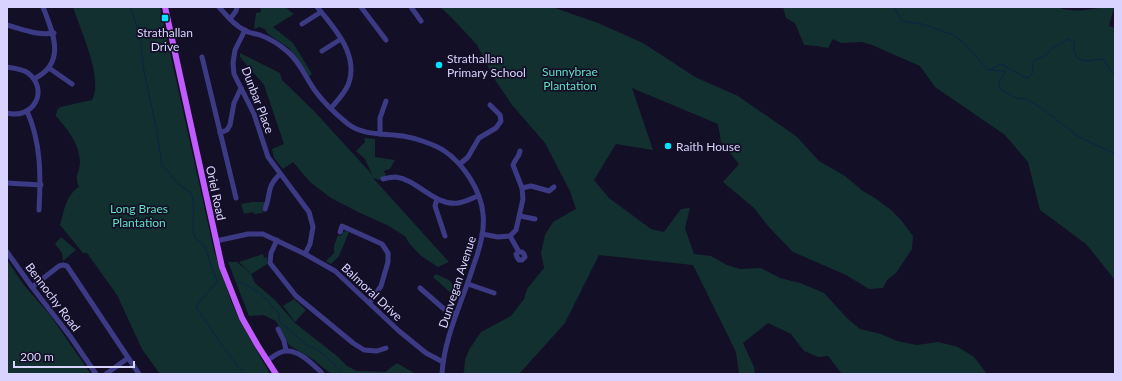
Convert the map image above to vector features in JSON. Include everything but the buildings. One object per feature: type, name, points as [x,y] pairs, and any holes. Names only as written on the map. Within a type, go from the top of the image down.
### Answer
[{"type":"main road","name":"Oriel Road","points":[[165,7],[222,267],[236,305],[245,324],[276,374]]},
{"type":"street","points":[[34,79],[49,68],[55,54],[54,33],[43,7]]},
{"type":"street","points":[[219,7],[230,19],[245,30],[271,39],[290,53],[297,61],[316,92],[349,124],[366,132],[403,136],[420,140],[442,150],[460,164],[471,179],[478,196],[457,203],[437,199],[406,180],[395,177],[383,179]]},
{"type":"street","points":[[230,19],[237,7]]},
{"type":"street","points":[[317,7],[338,32],[348,54],[351,72],[348,84],[343,94],[331,108]]},
{"type":"street","points":[[361,7],[386,40]]},
{"type":"street","points":[[411,7],[421,21]]},
{"type":"street","points":[[302,24],[321,12]]},
{"type":"street","points":[[7,25],[39,34],[46,35],[54,33]]},
{"type":"street","name":"Dunbar Place","points":[[245,30],[235,50],[233,63],[234,74],[254,114],[268,157],[309,212],[313,227],[310,244],[306,254]]},
{"type":"street","points":[[322,51],[341,39]]},
{"type":"street","points":[[202,57],[236,198]]},
{"type":"street","points":[[7,67],[27,72],[34,79],[38,89],[38,96],[34,105],[27,111],[18,114],[7,113]]},
{"type":"street","points":[[49,68],[72,84]]},
{"type":"street","points":[[220,133],[227,130],[230,125],[234,103],[241,88]]},
{"type":"street","points":[[380,134],[380,118],[386,101]]},
{"type":"street","points":[[460,164],[468,157],[480,136],[488,134],[496,128],[501,121],[500,115],[490,105]]},
{"type":"street","points":[[27,111],[32,122],[36,138],[41,185],[39,210]]},
{"type":"street","points":[[482,234],[498,237],[510,236],[516,230],[523,199],[522,188],[514,162],[521,155]]},
{"type":"street","points":[[265,209],[269,200],[269,189],[272,182],[280,174]]},
{"type":"street","points":[[7,183],[41,185]]},
{"type":"street","points":[[522,188],[530,186],[550,194],[554,187]]},
{"type":"street","name":"Dunvegan Avenue","points":[[442,374],[443,362],[456,314],[480,248],[483,215],[478,196]]},
{"type":"street","points":[[437,199],[435,206],[445,236]]},
{"type":"street","points":[[520,216],[535,219]]},
{"type":"street","points":[[340,232],[342,226],[382,244],[388,253],[388,262],[381,286],[370,302]]},
{"type":"street","name":"Balmoral Drive","points":[[216,241],[255,233],[263,234],[306,254],[336,271],[399,331],[426,353],[443,362]]},
{"type":"street","points":[[510,236],[519,252]]},
{"type":"street","points":[[277,240],[270,253],[270,263],[296,296],[353,343],[364,350],[377,351],[386,348]]},
{"type":"street","name":"Bennochy Road","points":[[7,252],[70,336],[96,374]]},
{"type":"street","points":[[32,287],[59,266],[67,266],[139,374]]},
{"type":"street","points":[[468,284],[494,293]]},
{"type":"street","points":[[420,288],[444,309],[456,314]]},
{"type":"street","points":[[278,329],[284,341],[286,350]]},
{"type":"street","points":[[267,361],[286,350],[297,353],[322,374]]},
{"type":"street","points":[[106,374],[128,358]]},
{"type":"green space","name":"Long Braes Plantation","points":[[73,7],[160,7],[214,251],[231,301],[239,319],[270,374],[160,374],[142,349],[117,295],[87,253],[83,253],[60,225],[68,199],[79,187],[77,177],[80,163],[78,149],[56,116],[57,110],[60,107],[92,100],[95,91],[95,80],[90,54]]},
{"type":"green space","points":[[260,7],[285,7],[294,14],[273,27],[293,43],[312,74],[309,76],[289,48],[268,34],[265,29],[259,27],[254,29],[256,13],[261,12]]},
{"type":"green space","name":"Sunnybrae Plantation","points":[[440,7],[552,7],[598,23],[643,43],[695,77],[738,96],[796,136],[819,161],[845,176],[863,191],[891,210],[901,220],[913,236],[912,249],[896,273],[887,280],[883,288],[869,289],[846,275],[793,252],[769,227],[754,208],[723,182],[739,164],[721,142],[718,124],[632,88],[653,150],[616,144],[594,180],[609,198],[651,229],[664,232],[681,209],[690,208],[685,228],[694,254],[711,256],[727,265],[740,269],[761,268],[780,278],[800,283],[824,293],[847,318],[860,329],[881,334],[897,341],[917,345],[938,342],[958,347],[974,357],[987,374],[842,374],[828,356],[818,357],[804,351],[791,334],[768,323],[743,343],[754,367],[755,374],[739,374],[736,352],[693,265],[599,255],[565,323],[519,374],[461,374],[464,372],[465,360],[469,350],[481,332],[511,316],[524,299],[527,289],[544,268],[541,253],[545,235],[553,222],[576,209],[570,191],[545,143],[512,105],[495,80],[477,45]]},
{"type":"green space","points":[[783,7],[1057,7],[1079,11],[1114,7],[1109,26],[1115,28],[1115,280],[1086,244],[1040,210],[1028,162],[1005,135],[935,87],[920,66],[862,42],[841,43],[833,39],[828,48],[804,45],[795,23],[786,18]]},
{"type":"green space","points":[[240,53],[280,73],[282,80],[313,110],[373,177],[365,159],[356,151],[365,142],[364,138],[375,139],[375,157],[395,160],[390,169],[384,171],[386,176],[379,180],[373,178],[449,262],[438,267],[420,255],[409,243],[406,237],[389,226],[331,198],[310,182],[293,162],[283,169],[274,158],[272,149],[284,144],[264,85],[240,57]]},
{"type":"green space","points":[[266,202],[262,208],[263,213],[254,214],[253,212],[244,214],[241,204]]},
{"type":"green space","points":[[343,232],[349,232],[339,256],[331,264],[326,261],[334,253],[334,246],[338,235],[341,236]]},
{"type":"green space","points":[[61,237],[76,250],[63,261],[62,253],[55,244]]},
{"type":"green space","points":[[263,254],[264,258],[267,257],[267,264],[251,274],[239,262]]},
{"type":"green space","points":[[7,260],[23,284],[50,315],[91,374],[7,374]]},
{"type":"green space","points":[[228,262],[237,262],[251,274],[255,283],[275,300],[295,323],[337,356],[347,366],[357,371],[385,372],[397,363],[416,374],[331,374],[314,360],[289,345],[276,321],[263,315],[249,316]]},
{"type":"green space","points":[[436,274],[449,280],[456,289],[452,294],[433,277]]},
{"type":"green space","points":[[294,299],[306,310],[295,322],[283,306]]},
{"type":"waterway","points":[[130,7],[139,31],[144,71],[156,127],[162,166],[169,172],[178,184],[191,194],[195,238],[204,245],[217,281],[196,307],[221,344],[244,374]]},
{"type":"waterway","points":[[894,7],[902,21],[922,24],[954,35],[967,46],[988,70]]},
{"type":"waterway","points":[[989,70],[1001,64],[1022,76],[1029,78],[1032,74],[1034,60],[1045,56],[1052,48],[1069,39],[1074,42],[1074,51],[1077,58],[1087,61],[1103,59],[1115,76]]},
{"type":"waterway","points":[[990,70],[1005,71],[999,83],[1000,89],[1016,98],[1026,99],[1040,107],[1079,137],[1115,154]]},
{"type":"waterway","points":[[237,282],[250,287],[265,298],[279,313],[279,321],[307,345],[316,349],[326,357],[342,374]]},
{"type":"place","name":"Strathallan Drive","points":[[165,18]]},
{"type":"place","name":"Strathallan Primary School","points":[[439,65]]},
{"type":"place","name":"Raith House","points":[[668,146]]}]
